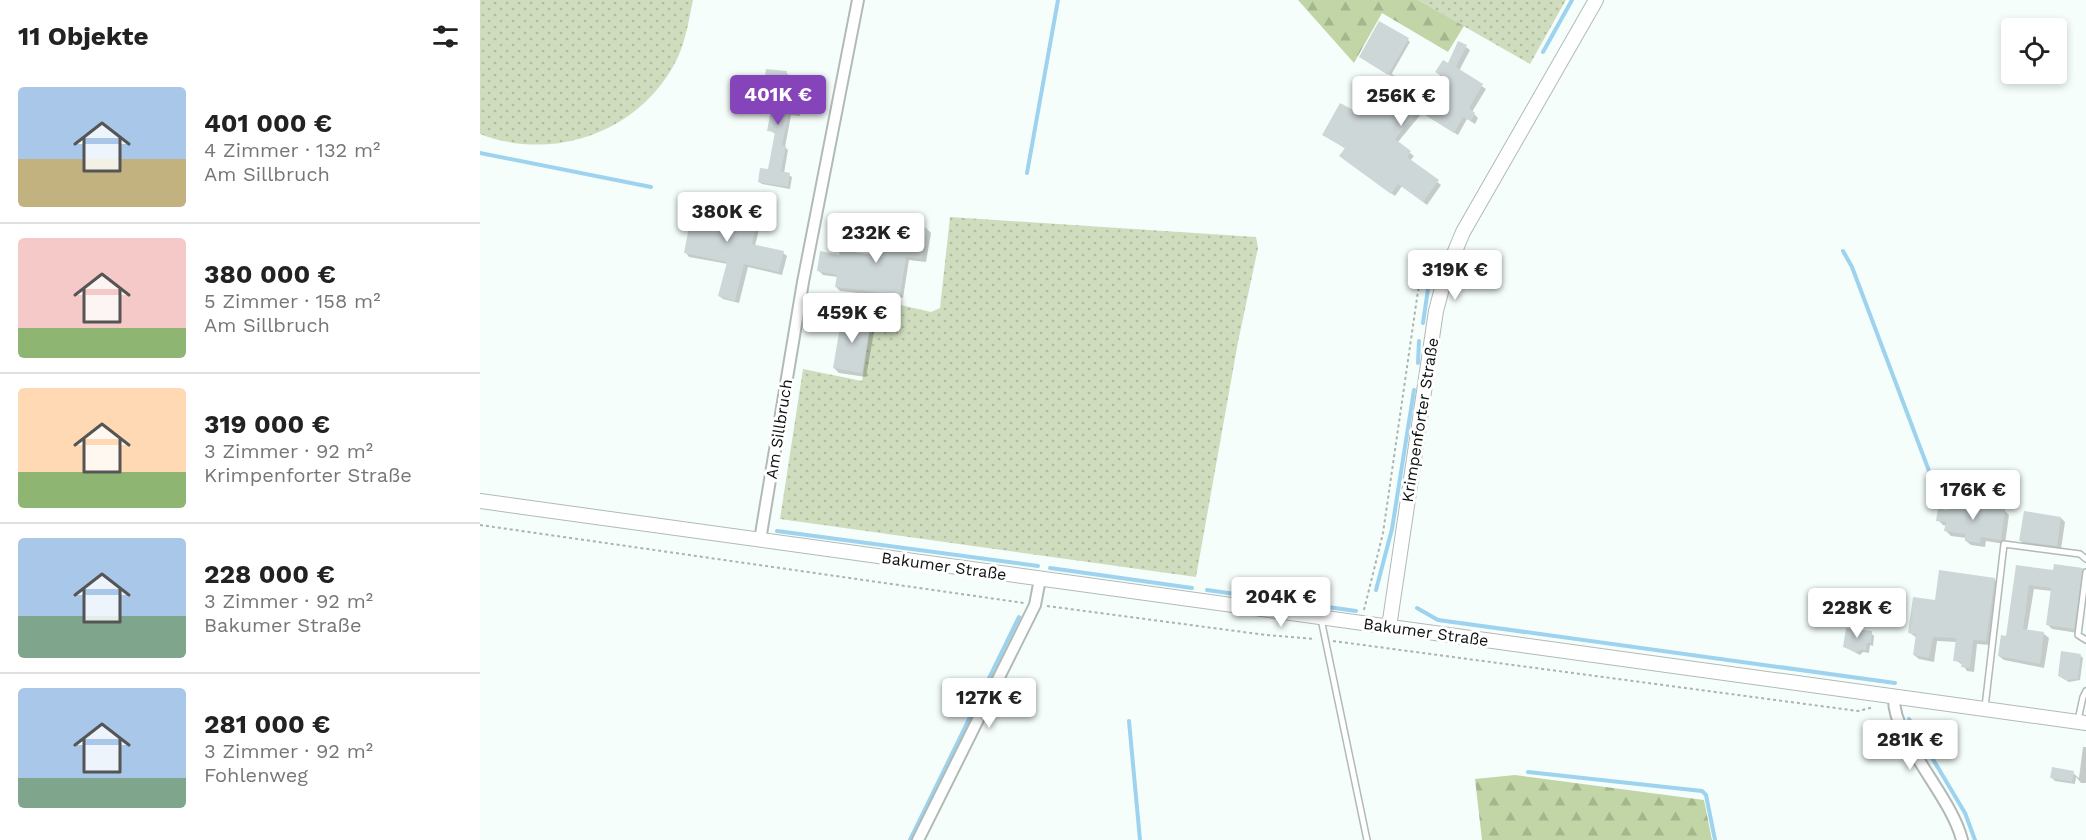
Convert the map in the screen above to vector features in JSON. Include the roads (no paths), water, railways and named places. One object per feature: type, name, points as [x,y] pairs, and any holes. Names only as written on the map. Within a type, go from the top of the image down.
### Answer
[{"type":"main road","name":"Krimpenforter Straße","points":[[1389,627],[1436,311],[1446,273],[1467,223],[1596,0]]},
{"type":"main road","name":"Bakumer Straße","points":[[480,501],[1389,627],[1894,702],[1985,709],[2082,723]]},
{"type":"street","name":"Am Sillbruch","points":[[760,540],[803,282],[858,0]]},
{"type":"street","points":[[918,840],[1035,605],[1040,579]]},
{"type":"street","points":[[1894,702],[1896,719],[1950,809],[1962,840]]},
{"type":"lane","points":[[1985,709],[2004,544],[2080,554],[2086,559]]},
{"type":"lane","points":[[2086,572],[2078,635],[2086,640]]},
{"type":"lane","points":[[1321,618],[1367,840]]},
{"type":"lane","points":[[2082,723],[2081,704],[2086,691]]},
{"type":"waterway","points":[[1027,173],[1058,0]]},
{"type":"waterway","points":[[1543,52],[1572,0]]},
{"type":"waterway","points":[[480,153],[651,187]]},
{"type":"waterway","points":[[1843,251],[1852,267],[1940,500]]},
{"type":"waterway","points":[[1423,323],[1429,282],[1434,269]]},
{"type":"waterway","points":[[1418,363],[1419,341]]},
{"type":"waterway","points":[[1376,590],[1392,529],[1414,390]]},
{"type":"waterway","points":[[777,531],[1038,566]]},
{"type":"waterway","points":[[1050,568],[1192,588]]},
{"type":"waterway","points":[[1207,590],[1356,611]]},
{"type":"waterway","points":[[1417,608],[1438,620],[1895,683]]},
{"type":"waterway","points":[[910,840],[1019,617]]},
{"type":"waterway","points":[[1909,719],[1965,813],[1975,840]]},
{"type":"waterway","points":[[1129,721],[1140,840]]},
{"type":"waterway","points":[[1528,772],[1702,791],[1706,795],[1715,840]]}]
